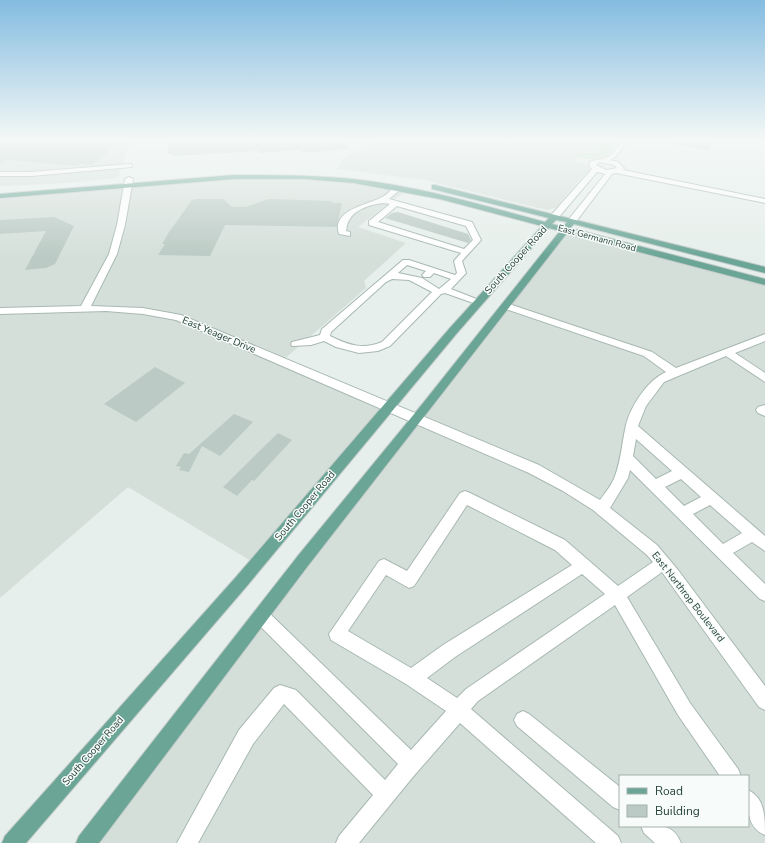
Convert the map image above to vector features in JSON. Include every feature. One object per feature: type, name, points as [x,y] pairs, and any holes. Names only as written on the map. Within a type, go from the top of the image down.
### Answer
[{"type":"main road","name":"East Germann Road","points":[[0,196],[154,179]]},
{"type":"main road","name":"East Germann Road","points":[[0,189],[187,179]]},
{"type":"main road","name":"East Germann Road","points":[[334,179],[398,188],[441,196],[765,282]]},
{"type":"main road","name":"East Germann Road","points":[[430,186],[572,220],[765,270]]},
{"type":"main road","points":[[398,188],[414,187],[444,192],[459,192]]},
{"type":"main road","name":"South Cooper Road","points":[[12,843],[241,582],[395,411],[479,302],[555,216]]},
{"type":"main road","name":"South Cooper Road","points":[[86,843],[261,616],[506,306],[572,220]]},
{"type":"street","name":"South Cooper Road","points":[[555,216],[587,179]]},
{"type":"street","name":"South Cooper Road","points":[[572,220],[604,179]]},
{"type":"street","points":[[675,179],[765,201]]},
{"type":"street","points":[[684,179],[765,196]]},
{"type":"street","points":[[85,308],[113,254],[121,225],[128,183]]},
{"type":"street","points":[[347,234],[342,232],[344,220],[360,206],[383,200],[398,188]]},
{"type":"street","points":[[296,344],[311,342],[324,337],[340,345],[359,350],[374,349],[386,344],[462,273],[458,261],[477,240],[469,224],[383,200]]},
{"type":"street","points":[[396,203],[372,223],[466,252]]},
{"type":"street","points":[[324,337],[326,331],[383,280],[406,262],[457,278]]},
{"type":"street","points":[[420,282],[432,270]]},
{"type":"street","points":[[390,276],[406,276],[441,291],[479,302]]},
{"type":"street","points":[[506,306],[648,354],[675,373]]},
{"type":"street","name":"East Yeager Drive","points":[[0,311],[85,308],[127,309],[178,317],[395,411]]},
{"type":"street","points":[[602,509],[621,478],[632,428],[641,404],[660,379],[765,337]]},
{"type":"street","points":[[728,352],[765,378]]},
{"type":"street","points":[[765,408],[762,410],[765,412]]},
{"type":"street","name":"East Northrop Boulevard","points":[[395,411],[534,469],[568,487],[602,509],[647,546],[663,563],[765,701]]},
{"type":"street","points":[[632,428],[765,545]]},
{"type":"street","points":[[626,458],[765,594]]},
{"type":"street","points":[[655,486],[682,472]]},
{"type":"street","points":[[611,843],[459,710],[412,678],[337,634],[384,566],[409,581],[464,497],[560,545],[617,595],[684,709],[730,775]]},
{"type":"street","points":[[683,513],[712,498]]},
{"type":"street","points":[[722,552],[752,534]]},
{"type":"street","points":[[346,843],[411,764],[472,695],[663,563]]},
{"type":"street","points":[[412,678],[449,651],[584,565]]},
{"type":"street","points":[[261,616],[411,764]]},
{"type":"street","points":[[187,843],[246,737],[280,694],[290,696],[386,794]]},
{"type":"street","points":[[523,720],[619,799]]},
{"type":"street","points":[[749,801],[765,825]]},
{"type":"street","points":[[652,827],[672,843]]},
{"type":"shaded area","points":[[0,179],[103,179],[53,184],[0,186]]},
{"type":"shaded area","points":[[192,179],[325,179],[408,189],[358,227],[406,243],[364,281],[366,288],[282,361],[388,408],[256,564],[128,487],[0,598],[0,196]]},
{"type":"shaded area","points":[[420,179],[580,179],[555,208],[547,210]]},
{"type":"shaded area","points":[[566,229],[765,282],[765,843],[87,843]]},
{"type":"building","points":[[223,199],[232,207],[246,207],[269,199],[333,201],[332,203],[342,203],[337,227],[225,225],[210,256],[158,255],[165,244],[162,244],[169,232],[192,200]]},
{"type":"building","points":[[398,212],[468,234],[471,240],[468,243],[385,218],[392,213]]},
{"type":"building","points":[[54,217],[74,226],[55,264],[46,268],[25,270],[46,231],[0,234],[0,220]]},
{"type":"building","points":[[155,367],[185,383],[136,422],[104,404]]},
{"type":"building","points":[[234,414],[253,422],[220,456],[202,446],[189,472],[179,470],[181,467],[176,466],[184,453],[189,454]]},
{"type":"building","points":[[278,433],[292,440],[254,481],[252,480],[237,496],[223,487]]}]
